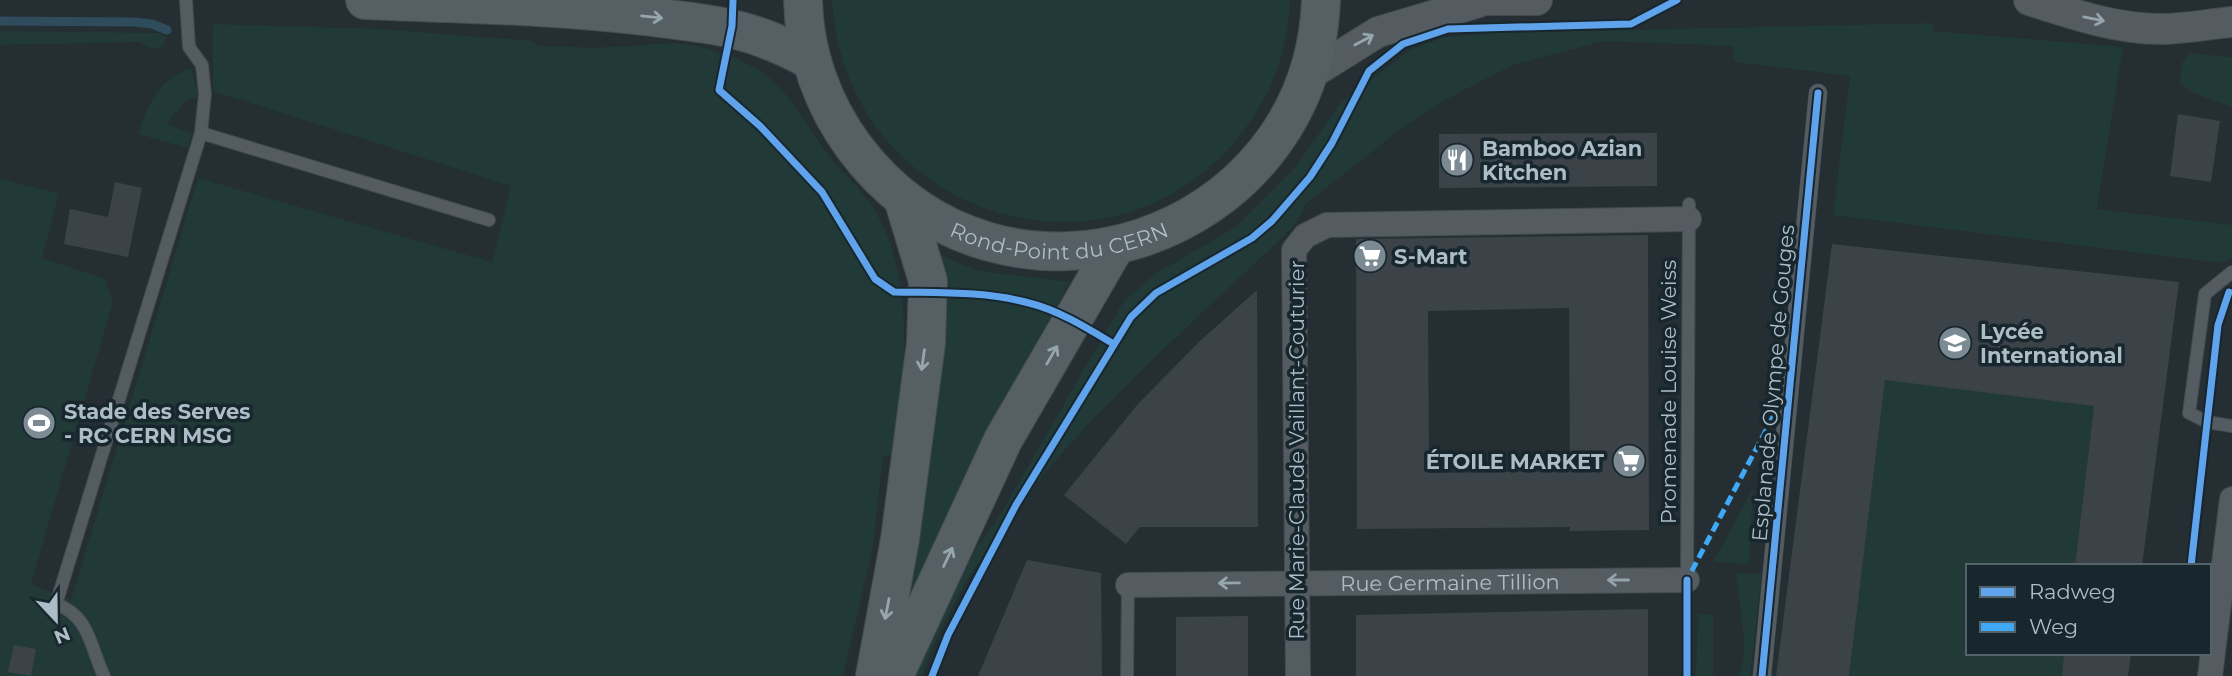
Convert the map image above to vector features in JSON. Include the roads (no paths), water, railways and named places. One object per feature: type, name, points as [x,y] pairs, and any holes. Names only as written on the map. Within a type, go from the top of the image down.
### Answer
[{"type":"main road","points":[[365,0],[600,4],[732,26],[780,43],[811,61]]},
{"type":"main road","name":"Rond-Point du CERN","points":[[803,0],[805,33],[811,61],[832,114],[845,135],[879,177],[903,198],[950,228],[1000,247],[1057,252],[1116,246],[1177,225],[1220,197],[1276,136],[1306,77],[1315,50],[1321,0]]},
{"type":"main road","points":[[875,676],[900,539],[926,343],[928,281],[903,198]]},
{"type":"main road","points":[[894,676],[1003,440],[1116,246]]},
{"type":"street","points":[[1306,77],[1378,32],[1474,1],[1537,0]]},
{"type":"street","points":[[2029,0],[2086,18],[2136,27],[2162,29],[2232,22]]},
{"type":"street","name":"Esplanade Olympe de Gouges","points":[[1762,676],[1818,93]]},
{"type":"street","name":"Rue Marie-Claude Vaillant-Couturier","points":[[1298,676],[1294,250],[1305,236],[1327,225],[1689,211]]},
{"type":"street","points":[[2210,676],[2232,499]]},
{"type":"street","name":"Rue Germaine Tillion","points":[[1128,585],[1687,580]]},
{"type":"lane","points":[[104,676],[88,632],[78,616],[55,604],[201,133],[205,94],[202,65],[189,47],[186,0]]},
{"type":"lane","points":[[201,133],[489,220]]},
{"type":"lane","name":"Promenade Louise Weiss","points":[[1687,580],[1689,211]]},
{"type":"lane","points":[[2232,272],[2205,294],[2189,413],[2207,422],[2232,426]]},
{"type":"lane","points":[[1127,676],[1128,585]]},
{"type":"waterway","points":[[0,21],[134,22],[152,24],[167,30]]},
{"type":"place","name":"Bamboo Azian Kitchen","points":[[1457,160]]},
{"type":"place","name":"S-Mart","points":[[1370,256]]},
{"type":"place","name":"Lycée International","points":[[1955,343]]},
{"type":"place","name":"Stade des Serves - RC CERN MSG","points":[[39,423]]},
{"type":"place","name":"ÉTOILE MARKET","points":[[1629,461]]}]
